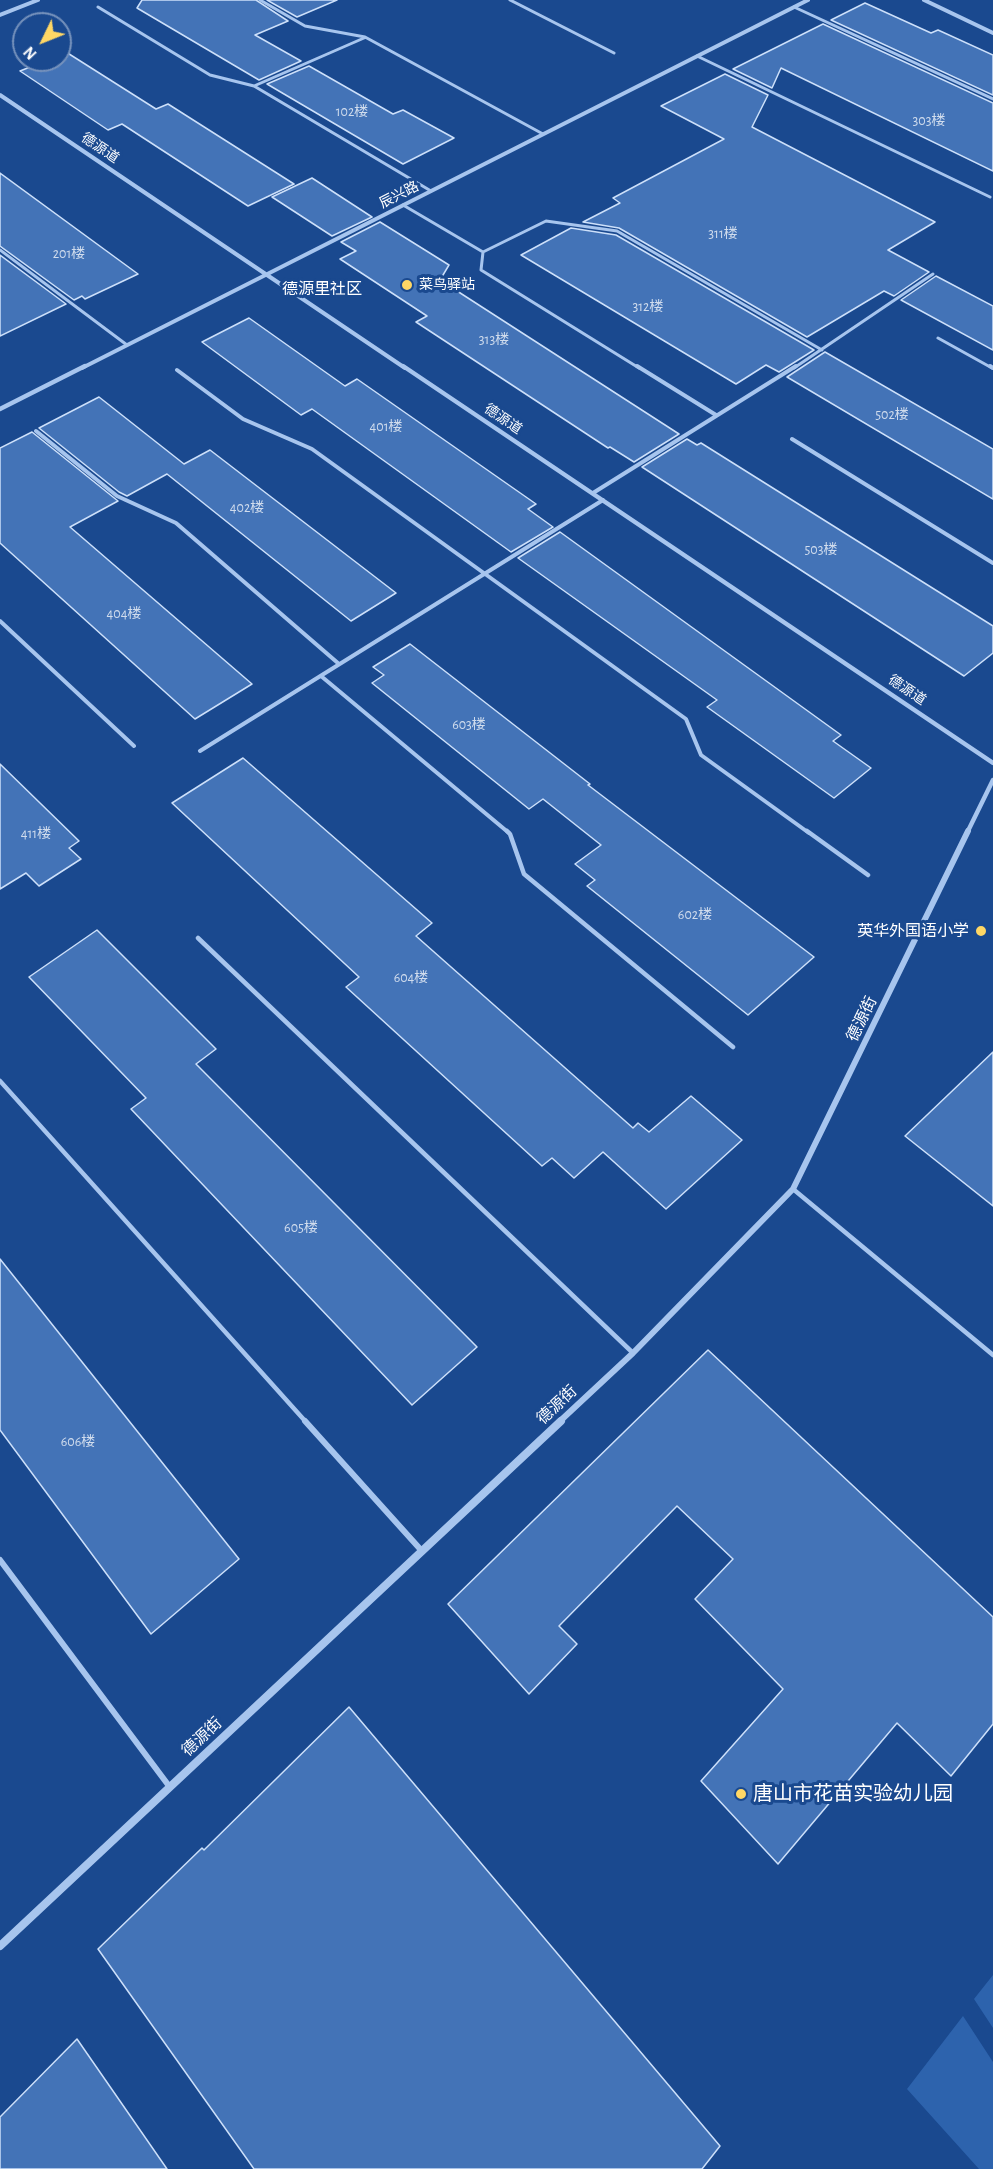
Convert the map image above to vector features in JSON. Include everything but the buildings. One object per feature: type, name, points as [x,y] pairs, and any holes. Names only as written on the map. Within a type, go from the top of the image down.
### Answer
[{"type":"street","points":[[0,15],[38,0]]},
{"type":"street","name":"辰兴路","points":[[0,409],[808,0]]},
{"type":"street","points":[[924,0],[993,33]]},
{"type":"street","name":"德源道","points":[[0,95],[993,763]]},
{"type":"street","name":"德源街","points":[[0,1946],[633,1353],[793,1189],[993,780]]},
{"type":"lane","points":[[260,0],[305,26],[365,37],[543,134]]},
{"type":"lane","points":[[510,0],[614,53]]},
{"type":"lane","points":[[98,7],[210,75],[254,86],[430,191]]},
{"type":"lane","points":[[794,7],[993,99]]},
{"type":"lane","points":[[254,86],[365,37]]},
{"type":"lane","points":[[698,56],[990,197]]},
{"type":"lane","points":[[404,205],[483,252]]},
{"type":"lane","points":[[483,252],[546,221],[617,231],[822,350]]},
{"type":"lane","points":[[0,250],[127,345]]},
{"type":"lane","points":[[483,252],[482,270],[716,416]]},
{"type":"lane","points":[[593,493],[822,350],[933,274]]},
{"type":"lane","points":[[938,338],[993,368]]},
{"type":"lane","points":[[177,370],[243,419],[312,449],[686,719],[701,755],[868,875]]},
{"type":"lane","points":[[36,431],[117,496],[176,523],[339,664]]},
{"type":"lane","points":[[792,439],[993,562]]},
{"type":"lane","points":[[200,751],[603,500]]},
{"type":"lane","points":[[0,621],[134,746]]},
{"type":"lane","points":[[321,676],[510,834],[524,874],[733,1047]]},
{"type":"lane","points":[[198,938],[633,1353]]},
{"type":"lane","points":[[0,1082],[421,1550]]},
{"type":"lane","points":[[793,1189],[993,1355]]},
{"type":"lane","points":[[0,1560],[169,1786]]},
{"type":"shaded area","points":[[993,1975],[993,2028],[974,1999]]},
{"type":"shaded area","points":[[963,2016],[993,2062],[993,2169],[979,2169],[907,2089]]},
{"type":"place","name":"菜鸟驿站","points":[[407,285]]},
{"type":"place","name":"英华外国语小学","points":[[981,931]]},
{"type":"place","name":"唐山市花苗实验幼儿园","points":[[741,1794]]},
{"type":"district","name":"德源里社区","points":[[322,289]]}]
